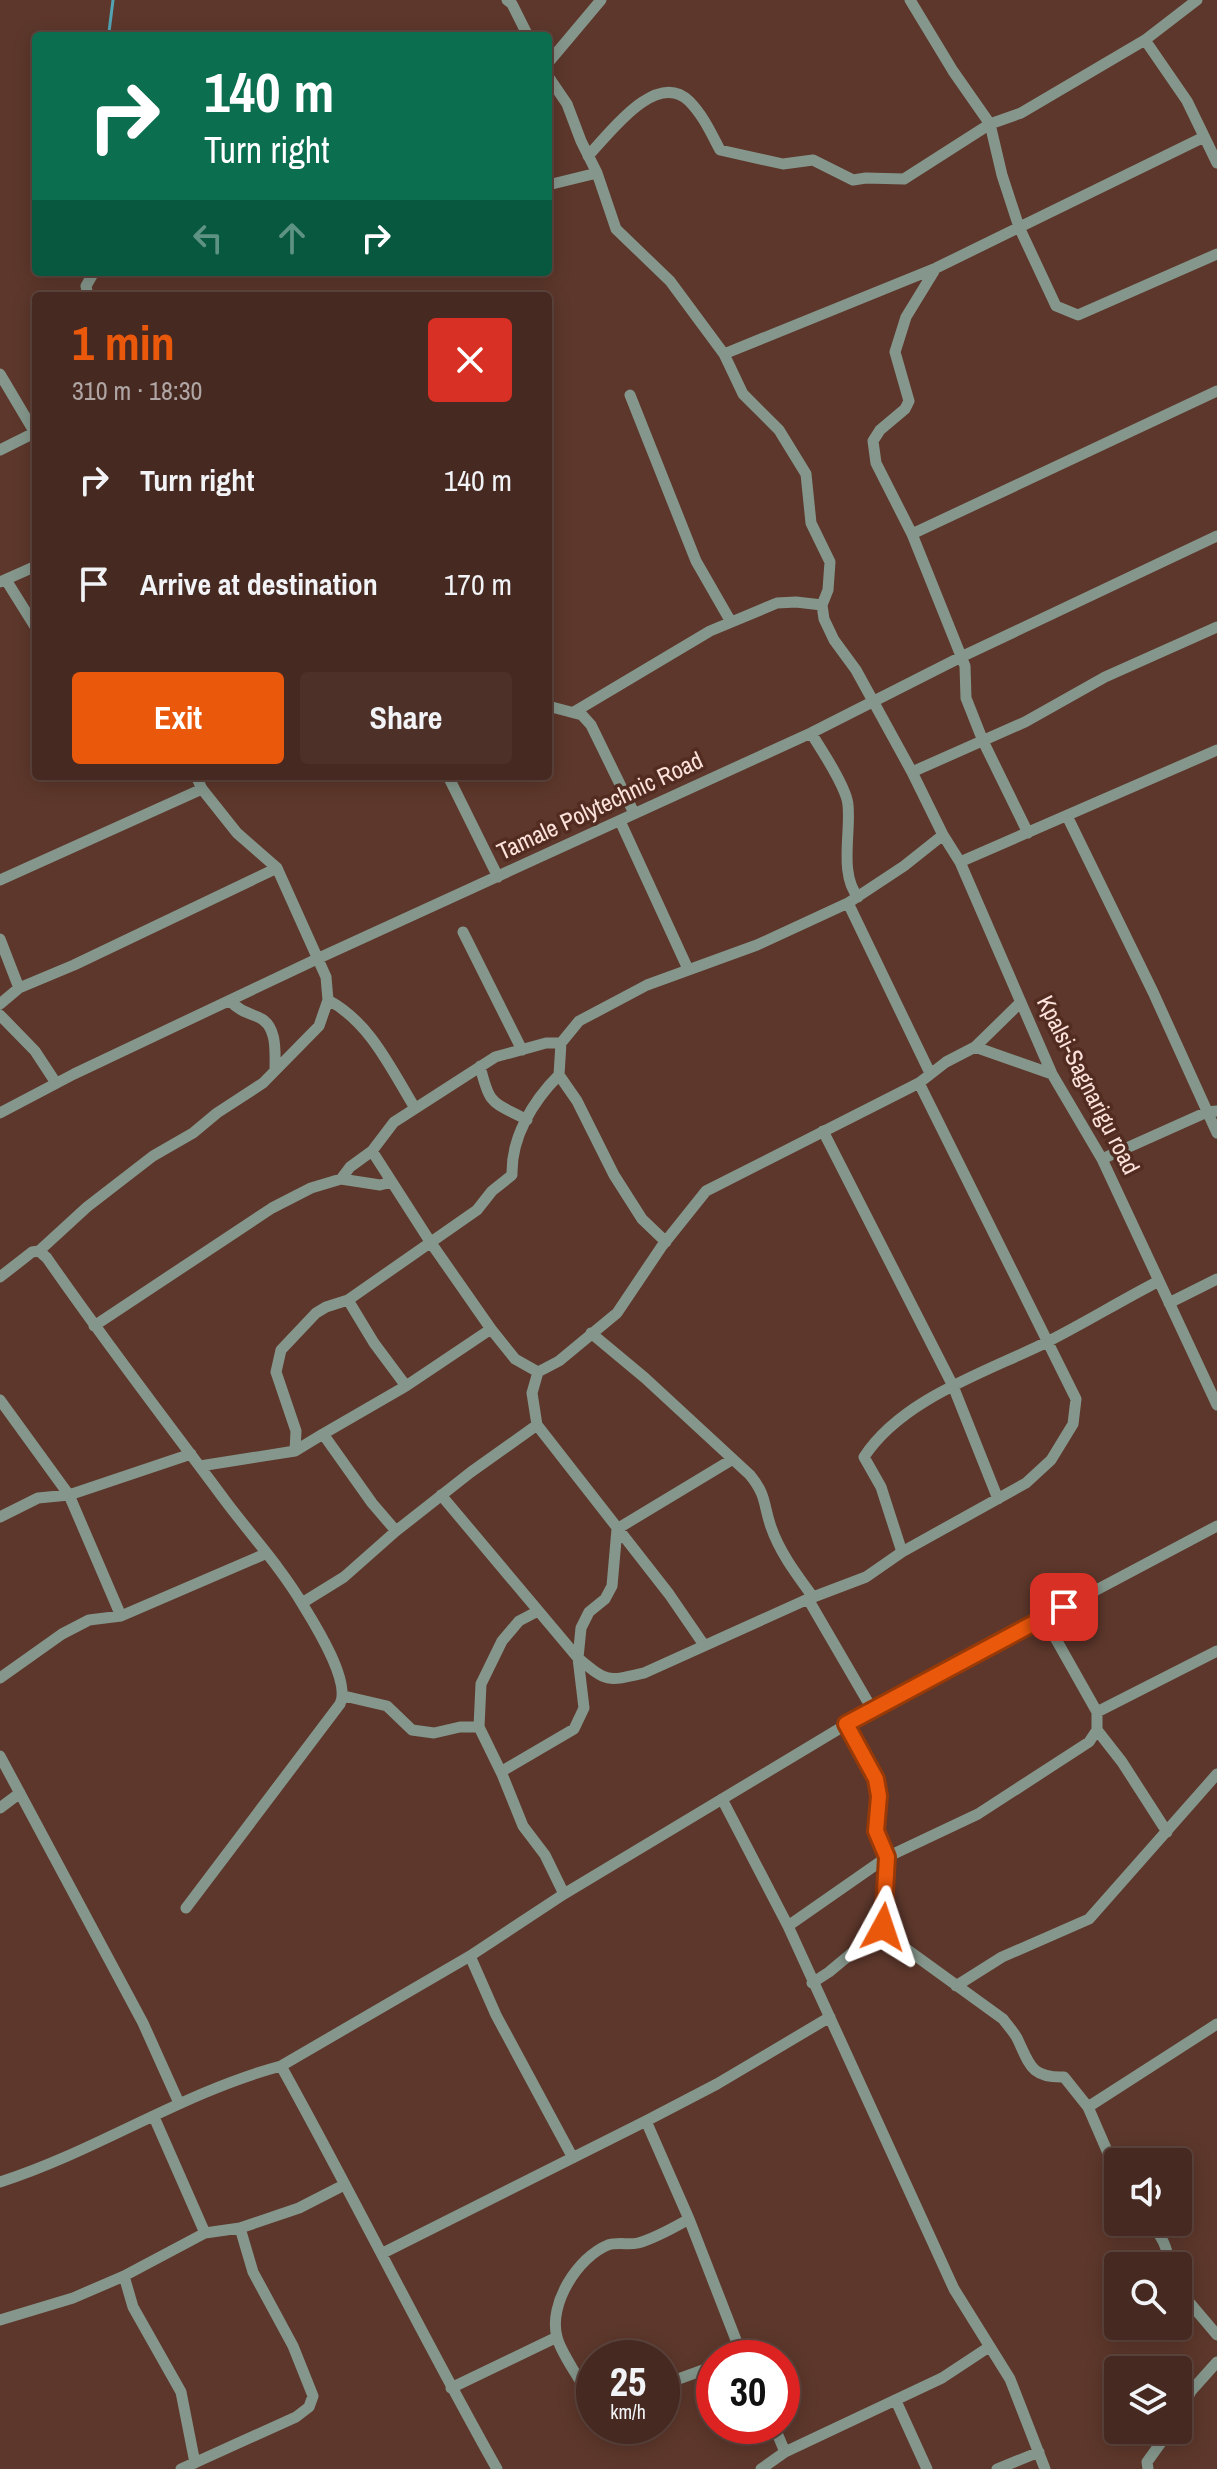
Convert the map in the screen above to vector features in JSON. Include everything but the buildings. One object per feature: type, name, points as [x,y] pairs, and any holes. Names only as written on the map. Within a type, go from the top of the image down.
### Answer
[{"type":"street","points":[[507,0],[526,32]]},
{"type":"street","points":[[552,58],[601,0]]},
{"type":"street","points":[[910,0],[990,124],[1019,227],[1056,306],[1078,315],[1217,254]]},
{"type":"street","points":[[588,156],[642,100],[664,93],[678,94],[688,100],[720,150],[783,164],[813,160],[853,180],[904,179],[990,124],[1021,113],[1145,40],[1197,0]]},
{"type":"street","points":[[1145,40],[1187,101],[1217,163]]},
{"type":"street","points":[[552,82],[567,104],[597,173],[616,229],[670,281],[724,354],[743,394],[779,430],[806,474],[811,523],[830,562],[828,590],[822,605],[777,603],[710,631],[574,712]]},
{"type":"street","points":[[724,354],[936,268],[1204,137]]},
{"type":"street","points":[[552,184],[597,173]]},
{"type":"street","points":[[936,268],[906,317],[895,352],[909,401],[873,441],[876,463],[912,534],[965,666],[966,698],[983,741],[1028,833]]},
{"type":"street","points":[[0,374],[32,427]]},
{"type":"street","points":[[912,534],[1217,391]]},
{"type":"street","points":[[630,395],[696,561],[731,622]]},
{"type":"street","points":[[0,450],[32,434]]},
{"type":"street","name":"Tamale Polytechnic Road","points":[[0,1113],[56,1083],[319,958],[811,733],[961,657],[1217,536]]},
{"type":"street","points":[[32,568],[3,581],[32,622]]},
{"type":"street","name":"Kpalsi-Sagnarigu road","points":[[822,605],[824,619],[834,640],[856,670],[960,862],[1052,1074],[1102,1159],[1217,1405]]},
{"type":"street","points":[[912,772],[1025,722],[1105,677],[1217,627]]},
{"type":"street","points":[[552,707],[582,715],[591,725],[634,813]]},
{"type":"street","points":[[811,733],[849,804],[853,900],[930,1073]]},
{"type":"street","points":[[960,862],[1215,754]]},
{"type":"street","points":[[0,1277],[32,1252],[39,1251],[87,1207],[153,1156],[193,1133],[263,1083],[319,1026],[328,1000],[326,977],[277,868],[237,833],[198,780]]},
{"type":"street","points":[[450,780],[498,877]]},
{"type":"street","points":[[0,880],[202,789]]},
{"type":"street","points":[[1067,816],[1212,1112],[1217,1133]]},
{"type":"street","points":[[620,821],[688,969]]},
{"type":"street","points":[[666,1242],[647,1226],[635,1208],[614,1175],[577,1101],[559,1075],[561,1043],[579,1021],[647,985],[757,945],[853,900],[943,835]]},
{"type":"street","points":[[0,1004],[19,988],[277,868]]},
{"type":"street","points":[[463,932],[522,1050]]},
{"type":"street","points":[[0,939],[19,988]]},
{"type":"street","points":[[328,1000],[343,1008],[364,1027],[415,1108]]},
{"type":"street","points":[[230,1001],[241,1012],[266,1022],[275,1049],[275,1070]]},
{"type":"street","points":[[704,1645],[669,1594],[537,1425],[532,1393],[538,1372],[559,1361],[617,1313],[706,1191],[919,1083],[930,1073],[975,1047],[1021,1002]]},
{"type":"street","points":[[0,1015],[35,1051],[56,1083]]},
{"type":"street","points":[[341,1179],[350,1167],[372,1151],[386,1129],[480,1066],[495,1057],[546,1043],[561,1043]]},
{"type":"street","points":[[975,1047],[1052,1074]]},
{"type":"street","points":[[480,1066],[488,1096],[504,1110],[527,1120]]},
{"type":"street","points":[[295,1451],[296,1431],[276,1372],[281,1350],[316,1313],[348,1300],[477,1210],[492,1191],[512,1175],[511,1160],[517,1139],[540,1094],[559,1075]]},
{"type":"street","points":[[441,1495],[578,1658],[603,1678],[618,1679],[644,1673],[810,1598],[866,1577],[902,1552],[1026,1483],[1051,1460],[1073,1424],[1076,1399],[919,1083]]},
{"type":"street","points":[[1102,1159],[1212,1112]]},
{"type":"street","points":[[823,1131],[953,1386],[998,1499]]},
{"type":"street","points":[[372,1151],[491,1329],[515,1359],[538,1372]]},
{"type":"street","points":[[94,1326],[272,1208],[311,1188],[341,1179],[380,1185],[392,1182]]},
{"type":"street","points":[[39,1251],[302,1603],[335,1665],[344,1696]]},
{"type":"street","points":[[1169,1303],[1217,1279]]},
{"type":"street","points":[[902,1552],[881,1487],[864,1457],[875,1440],[896,1422],[953,1386],[1046,1342],[1159,1281]]},
{"type":"street","points":[[348,1300],[374,1343],[406,1386]]},
{"type":"street","points":[[200,1466],[295,1451],[406,1386],[491,1329]]},
{"type":"street","points":[[591,1333],[645,1378],[760,1488],[779,1546],[872,1709]]},
{"type":"street","points":[[0,1400],[69,1495],[121,1616]]},
{"type":"street","points":[[302,1603],[344,1577],[441,1495],[537,1425]]},
{"type":"street","points":[[323,1434],[396,1531]]},
{"type":"street","points":[[0,1517],[38,1498],[69,1495],[191,1454]]},
{"type":"street","points":[[617,1529],[733,1459]]},
{"type":"street","points":[[0,2182],[44,2168],[179,2103],[254,2073],[281,2066],[470,1956],[564,1894],[872,1709],[1217,1526]]},
{"type":"street","points":[[502,1774],[574,1729],[584,1708],[578,1658],[583,1620],[605,1599],[612,1586],[617,1529]]},
{"type":"street","points":[[0,1678],[89,1620],[121,1616],[265,1554]]},
{"type":"street","points":[[538,1611],[519,1621],[490,1662],[481,1684],[479,1727],[523,1826],[545,1855],[564,1894]]},
{"type":"street","points":[[788,1926],[887,1857],[978,1814],[1089,1742],[1097,1730],[1097,1712],[1044,1618]]},
{"type":"street","points":[[1097,1712],[1217,1651]]},
{"type":"street","points":[[344,1696],[387,1706],[412,1730],[434,1733],[460,1727],[479,1727]]},
{"type":"street","points":[[186,1908],[344,1696]]},
{"type":"street","points":[[846,1724],[876,1779],[879,1796],[876,1831],[887,1857],[883,1927],[897,1944],[1003,2019],[1039,2075],[1064,2077],[1088,2107],[1106,2148]]},
{"type":"street","points":[[1097,1730],[1122,1762],[1167,1832]]},
{"type":"street","points":[[0,1756],[143,2023],[179,2103]]},
{"type":"street","points":[[956,1986],[1002,1957],[1089,1919],[1217,1774]]},
{"type":"street","points":[[0,1808],[20,1793]]},
{"type":"street","points":[[722,1799],[788,1926],[954,2289],[1010,2379],[1045,2469]]},
{"type":"street","points":[[812,1983],[883,1927]]},
{"type":"street","points":[[470,1956],[496,2015],[573,2158]]},
{"type":"street","points":[[383,2253],[717,2084],[830,2017]]},
{"type":"street","points":[[1088,2107],[1217,2024]]},
{"type":"street","points":[[281,2066],[497,2469]]},
{"type":"street","points":[[154,2117],[205,2233]]},
{"type":"street","points":[[646,2121],[689,2219],[734,2340]]},
{"type":"street","points":[[0,2320],[73,2298],[124,2276],[205,2233],[240,2228],[299,2208],[344,2185]]},
{"type":"street","points":[[576,2370],[557,2337],[557,2307],[566,2287],[591,2255],[610,2244],[635,2244],[654,2238],[689,2219]]},
{"type":"street","points":[[181,2469],[296,2417],[309,2407],[313,2396],[293,2346],[253,2272],[240,2228]]},
{"type":"street","points":[[124,2276],[133,2307],[181,2392],[195,2463]]},
{"type":"street","points":[[1192,2306],[1217,2335]]},
{"type":"street","points":[[451,2388],[557,2337]]},
{"type":"street","points":[[761,2469],[785,2452],[942,2378],[989,2347]]},
{"type":"street","points":[[1192,2390],[1217,2362]]},
{"type":"street","points":[[896,2401],[927,2469]]},
{"type":"street","points":[[782,2444],[785,2452]]},
{"type":"street","points":[[1148,2469],[1147,2462],[1160,2444]]},
{"type":"street","points":[[997,2469],[1039,2452]]},
{"type":"waterway","points":[[109,32],[113,0]]},
{"type":"route","points":[[883,1927],[887,1857],[876,1831],[879,1796],[876,1779],[846,1724],[1064,1607]]}]
